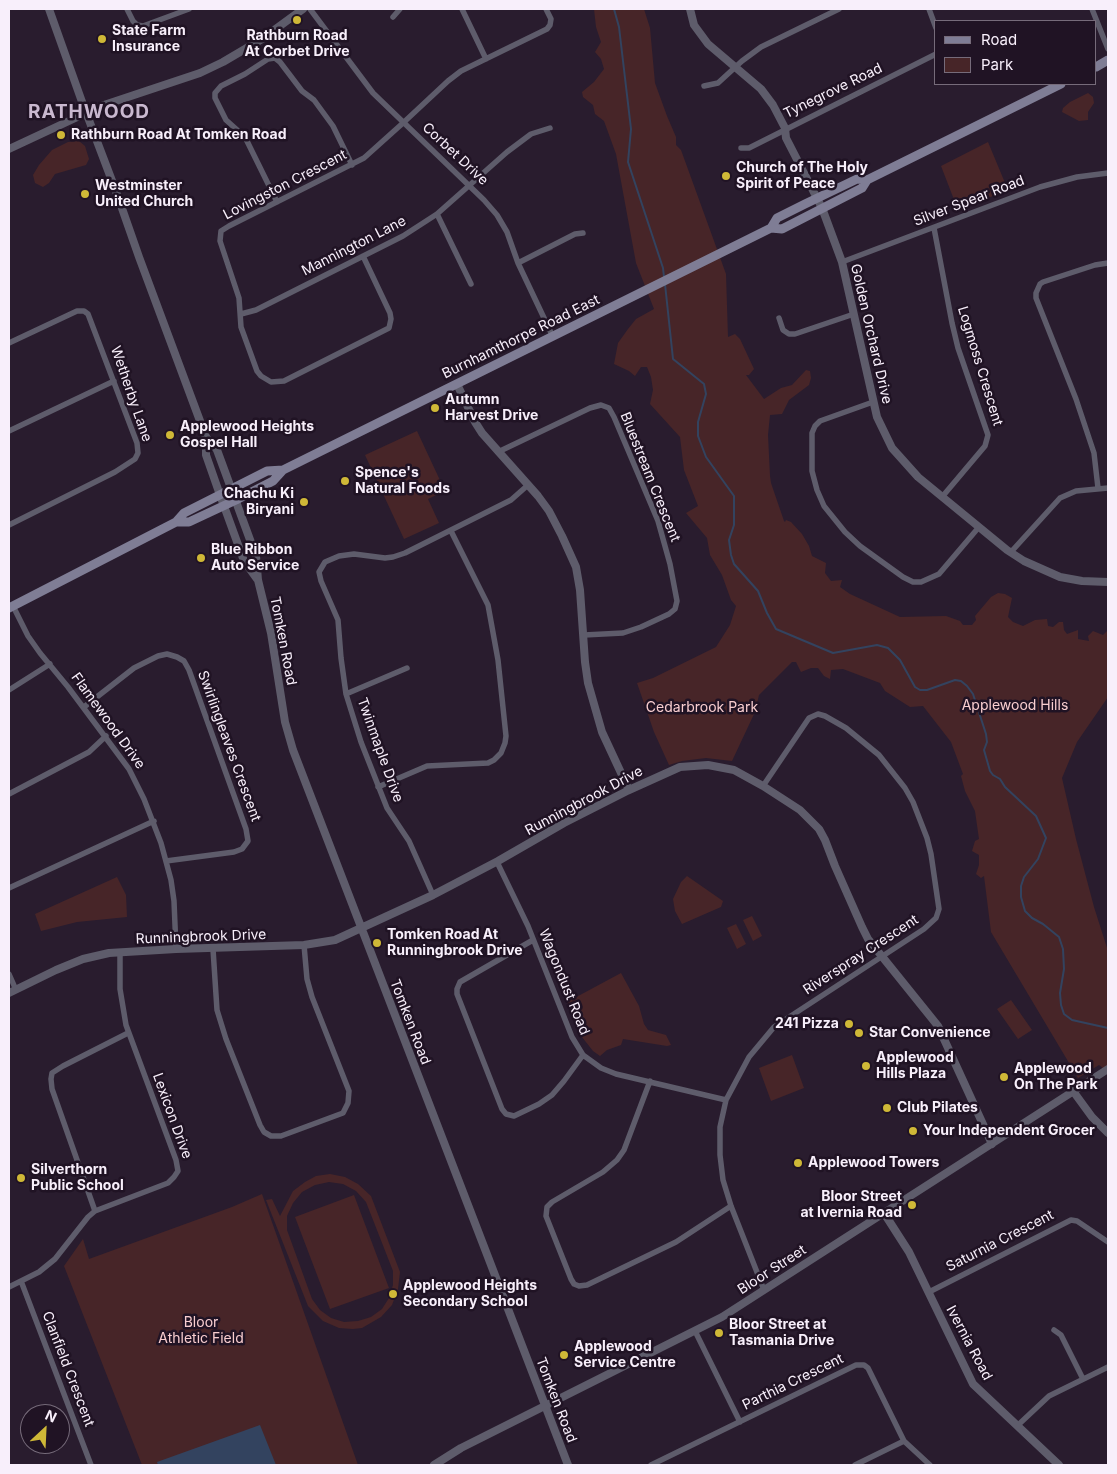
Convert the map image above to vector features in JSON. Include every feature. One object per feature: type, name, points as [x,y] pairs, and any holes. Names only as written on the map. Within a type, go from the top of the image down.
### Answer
[{"type":"main road","name":"Burnhamthorpe Road East","points":[[176,522],[189,522],[224,506],[273,481],[283,470],[771,228],[782,228],[862,188],[867,180],[1059,85]]},
{"type":"main road","name":"Burnhamthorpe Road East","points":[[771,228],[777,218],[857,178],[867,180]]},
{"type":"main road","name":"Burnhamthorpe Road East","points":[[11,607],[176,522],[184,513],[267,471],[283,470]]},
{"type":"street","name":"Tomken Road","points":[[49,9],[206,437],[217,450],[256,556],[258,580],[271,633],[285,722],[290,739],[544,1407],[568,1465]]},
{"type":"street","points":[[127,9],[133,21],[137,25],[143,26],[189,9]]},
{"type":"street","points":[[9,149],[101,106],[200,73],[262,39],[303,9]]},
{"type":"street","name":"Corbet Drive","points":[[310,9],[374,93],[470,186],[497,215],[507,232],[518,262],[552,337]]},
{"type":"street","points":[[393,17],[400,9]]},
{"type":"street","points":[[462,9],[486,59]]},
{"type":"street","name":"Lovingston Crescent","points":[[363,256],[390,313],[391,324],[382,332],[284,381],[271,382],[261,376],[257,371],[241,327],[237,289],[220,241],[221,231],[364,158],[460,71],[547,29],[550,20],[546,9]]},
{"type":"street","name":"Golden Orchard Drive","points":[[690,9],[694,25],[701,36],[761,89],[769,100],[785,128],[786,138],[818,198],[842,262],[873,402],[879,422],[892,448],[918,477],[1011,552],[1032,566],[1060,577],[1082,581],[1108,582]]},
{"type":"street","points":[[704,86],[718,83],[761,47],[839,9]]},
{"type":"street","points":[[929,9],[934,23]]},
{"type":"street","points":[[1097,22],[1108,49]]},
{"type":"street","name":"Tynegrove Road","points":[[741,148],[749,148],[785,128],[934,55]]},
{"type":"street","points":[[277,202],[245,137],[226,120],[215,98],[215,93],[221,86],[245,74],[268,59],[275,58],[280,62],[302,91],[314,100],[333,126],[352,165]]},
{"type":"street","name":"Mannington Lane","points":[[241,314],[256,310],[403,236],[438,214],[507,152],[531,134],[550,128]]},
{"type":"street","name":"Silver Spear Road","points":[[842,262],[1054,182],[1108,173]]},
{"type":"street","points":[[438,214],[471,284]]},
{"type":"street","name":"Logmoss Crescent","points":[[934,228],[952,324],[988,435],[985,446],[942,497]]},
{"type":"street","points":[[518,262],[575,234],[583,233]]},
{"type":"street","points":[[1098,488],[1094,453],[1076,399],[1036,298],[1036,293],[1037,288],[1043,282],[1095,265],[1108,263]]},
{"type":"street","name":"Wetherby Lane","points":[[9,342],[77,311],[84,311],[88,314],[137,443],[138,453],[135,460],[116,472],[9,525]]},
{"type":"street","points":[[779,318],[782,330],[789,334],[795,334],[854,314]]},
{"type":"street","points":[[9,431],[114,381]]},
{"type":"street","points":[[457,384],[475,422],[549,511],[576,567],[580,590],[585,662],[595,711],[610,751],[629,790]]},
{"type":"street","points":[[873,402],[820,421],[815,426],[812,434],[812,471],[817,490],[824,506],[845,532],[860,546],[903,578],[913,582],[921,582],[939,574],[979,527]]},
{"type":"street","name":"Bluestream Crescent","points":[[498,452],[596,406],[601,405],[609,408],[614,417],[658,521],[678,601],[675,609],[669,614],[640,628],[623,633],[584,635]]},
{"type":"street","name":"Tomken Road","points":[[206,437],[206,455],[220,495],[244,561],[258,580]]},
{"type":"street","name":"Twinmaple Drive","points":[[433,895],[409,841],[395,822],[378,787],[352,716],[340,658],[338,620],[320,576],[320,570],[325,562],[338,556],[393,557],[451,531],[511,500],[528,484]]},
{"type":"street","points":[[1011,552],[1060,498],[1076,491],[1108,488]]},
{"type":"street","points":[[378,787],[428,766],[488,763],[501,753],[505,743],[498,660],[488,605],[451,531]]},
{"type":"street","name":"Flamewood Drive","points":[[11,607],[28,636],[84,707],[129,769],[154,822],[166,861],[174,901],[176,949]]},
{"type":"street","name":"Swirlingleaves Crescent","points":[[84,707],[134,668],[158,656],[168,654],[184,661],[189,670],[246,829],[248,840],[242,849],[234,852],[166,861]]},
{"type":"street","points":[[9,690],[50,664]]},
{"type":"street","points":[[346,694],[407,668]]},
{"type":"street","name":"Riverspray Crescent","points":[[763,786],[806,721],[813,716],[818,714],[825,716],[846,728],[879,755],[905,788],[920,816],[934,871],[939,909],[932,923],[774,1027],[749,1057],[726,1100],[720,1127],[720,1155],[723,1180],[731,1206],[764,1290]]},
{"type":"street","points":[[9,794],[89,752],[106,736]]},
{"type":"street","name":"Runningbrook Drive","points":[[12,992],[83,959],[120,952],[304,945],[335,940],[433,895],[497,862],[564,823],[680,767],[708,765],[724,767],[763,786],[800,810],[819,830],[862,927],[882,956],[938,1026],[992,1144]]},
{"type":"street","points":[[9,888],[154,822]]},
{"type":"street","name":"Wagondust Road","points":[[497,862],[528,926],[572,1038],[583,1055],[607,1071],[726,1100]]},
{"type":"street","points":[[532,940],[460,982],[457,989],[457,994],[502,1109],[506,1114],[514,1116],[552,1095],[583,1055]]},
{"type":"street","points":[[213,949],[218,1010],[226,1039],[260,1125],[264,1132],[271,1136],[281,1136],[343,1113],[348,1103],[349,1091],[309,988],[304,945]]},
{"type":"street","name":"Lexicon Drive","points":[[9,1287],[39,1272],[55,1259],[88,1217],[95,1211],[168,1183],[178,1171],[176,1160],[128,1033],[121,1003],[120,952]]},
{"type":"street","points":[[9,974],[12,992]]},
{"type":"street","points":[[95,1211],[52,1089],[52,1073],[128,1033]]},
{"type":"street","name":"Bloor Street","points":[[434,1465],[461,1448],[722,1317],[1108,1069]]},
{"type":"street","points":[[650,1081],[624,1150],[617,1160],[603,1172],[552,1202],[547,1207],[546,1216],[574,1284],[579,1286],[587,1285],[676,1242],[731,1206]]},
{"type":"street","points":[[1073,1091],[1092,1117],[1108,1133]]},
{"type":"street","name":"Ivernia Road","points":[[884,1213],[909,1252],[974,1384],[1059,1465]]},
{"type":"street","name":"Saturnia Crescent","points":[[929,1292],[1071,1220],[1077,1221],[1108,1242]]},
{"type":"street","name":"Clanfield Crescent","points":[[22,1281],[91,1465]]},
{"type":"street","points":[[1054,1330],[1061,1335],[1083,1379]]},
{"type":"street","points":[[695,1331],[740,1422]]},
{"type":"street","name":"Parthia Crescent","points":[[651,1465],[856,1365],[864,1365],[868,1368],[904,1441],[930,1465]]},
{"type":"street","points":[[1017,1426],[1049,1396],[1108,1367]]},
{"type":"street","points":[[855,1465],[904,1441]]},
{"type":"green space","name":"Applewood Hills","points":[[594,9],[644,9],[650,28],[655,83],[676,137],[676,145],[681,150],[726,274],[728,337],[735,334],[740,339],[754,369],[749,375],[746,375],[764,399],[781,388],[792,385],[806,370],[810,371],[809,385],[789,400],[782,414],[770,415],[768,435],[770,476],[784,521],[791,522],[802,534],[812,556],[826,563],[825,573],[831,581],[842,580],[840,587],[850,594],[900,617],[946,616],[960,621],[963,625],[972,625],[976,620],[975,616],[991,597],[998,593],[1012,598],[1008,617],[1013,622],[1023,626],[1035,620],[1047,619],[1048,626],[1053,627],[1059,622],[1063,622],[1064,630],[1067,634],[1078,630],[1078,639],[1089,641],[1088,636],[1093,631],[1103,635],[1108,630],[1108,697],[1077,742],[1062,778],[1094,907],[1108,951],[1108,1072],[1099,1065],[1078,1078],[991,932],[984,876],[981,878],[976,874],[979,865],[979,855],[972,851],[975,841],[979,839],[975,811],[965,791],[961,776],[963,774],[951,742],[923,706],[910,707],[885,691],[880,683],[843,669],[831,670],[830,679],[824,676],[818,668],[811,668],[801,672],[796,662],[792,662],[759,695],[755,712],[732,761],[706,758],[682,761],[669,765],[654,732],[637,683],[653,678],[716,647],[730,625],[736,606],[731,600],[722,575],[710,555],[707,538],[686,513],[698,506],[684,470],[680,437],[650,404],[653,390],[647,367],[641,367],[635,376],[614,364],[618,343],[628,329],[636,319],[654,309],[636,263],[616,154],[604,121],[595,114],[593,105],[583,97],[582,92],[594,82],[604,69],[601,59],[595,52],[601,42],[596,27]]},
{"type":"green space","points":[[1088,93],[1093,97],[1094,103],[1088,112],[1088,120],[1079,121],[1062,112],[1063,108],[1070,102]]},
{"type":"green space","points":[[79,141],[85,146],[89,159],[86,165],[55,174],[49,183],[43,187],[35,183],[33,175],[52,150],[68,142]]},
{"type":"green space","points":[[988,142],[1008,190],[958,210],[941,166]]},
{"type":"green space","points":[[417,431],[445,491],[428,499],[439,523],[404,539],[365,455]]},
{"type":"green space","points":[[687,876],[723,901],[721,907],[682,924],[675,911],[673,899],[681,882]]},
{"type":"green space","points":[[117,877],[126,895],[127,917],[77,922],[41,931],[35,914]]},
{"type":"green space","points":[[752,916],[762,936],[753,941],[743,920]]},
{"type":"green space","points":[[736,924],[746,944],[737,949],[727,928]]},
{"type":"green space","points":[[621,973],[639,1006],[644,1024],[648,1030],[666,1035],[671,1045],[623,1039],[621,1045],[607,1050],[600,1056],[593,1051],[582,1037],[567,1002]]},
{"type":"green space","points":[[1011,1000],[1032,1030],[1018,1039],[997,1009]]},
{"type":"green space","points":[[792,1055],[804,1088],[771,1101],[759,1068]]},
{"type":"green space","points":[[330,1174],[345,1177],[358,1184],[371,1196],[400,1272],[398,1289],[392,1305],[381,1317],[362,1328],[339,1328],[323,1321],[308,1306],[266,1200],[272,1199],[280,1216],[293,1191],[316,1176]],"holes":[[[329,1182],[343,1184],[356,1191],[366,1202],[393,1271],[393,1285],[389,1298],[382,1309],[371,1317],[358,1321],[344,1322],[331,1318],[320,1310],[312,1299],[287,1230],[287,1216],[293,1203],[302,1192],[315,1185]]]},
{"type":"green space","name":"Bloor Athletic Field","points":[[262,1194],[358,1465],[142,1465],[64,1266],[83,1239],[89,1259],[232,1207]]},
{"type":"green space","points":[[354,1195],[389,1288],[330,1309],[295,1217]]},
{"type":"water","points":[[260,1425],[276,1465],[158,1465],[157,1462]]},
{"type":"waterway","points":[[614,9],[619,27],[631,129],[628,162],[663,268],[664,277]]},
{"type":"waterway","points":[[665,284],[673,359],[704,384],[706,394],[698,422],[698,436],[706,457],[734,496],[734,525],[729,540],[734,564],[758,591],[776,629],[833,653],[877,645],[888,648],[900,660],[915,687],[920,690],[927,690],[955,680],[961,681],[967,686],[973,694],[986,734],[987,742],[984,750],[990,771],[1036,816],[1046,838],[1038,859],[1024,877],[1021,886],[1021,897],[1025,911],[1059,937],[1063,949],[1064,969],[1060,993],[1064,1014],[1072,1020],[1108,1028]]},
{"type":"place","name":"Rathburn Road At Corbet Drive","points":[[297,20]]},
{"type":"place","name":"State Farm Insurance","points":[[102,39]]},
{"type":"place","name":"Rathburn Road At Tomken Road","points":[[61,135]]},
{"type":"place","name":"Church of The Holy Spirit of Peace","points":[[726,176]]},
{"type":"place","name":"Westminster United Church","points":[[85,194]]},
{"type":"place","name":"Autumn Harvest Drive","points":[[435,408]]},
{"type":"place","name":"Applewood Heights Gospel Hall","points":[[170,435]]},
{"type":"place","name":"Spence's Natural Foods","points":[[345,481]]},
{"type":"place","name":"Chachu Ki Biryani","points":[[304,502]]},
{"type":"place","name":"Blue Ribbon Auto Service","points":[[201,558]]},
{"type":"place","name":"Tomken Road At Runningbrook Drive","points":[[377,943]]},
{"type":"place","name":"241 Pizza","points":[[849,1024]]},
{"type":"place","name":"Star Convenience","points":[[859,1033]]},
{"type":"place","name":"Applewood Hills Plaza","points":[[866,1066]]},
{"type":"place","name":"Applewood On The Park","points":[[1004,1077]]},
{"type":"place","name":"Club Pilates","points":[[887,1108]]},
{"type":"place","name":"Your Independent Grocer","points":[[913,1131]]},
{"type":"place","name":"Applewood Towers","points":[[798,1163]]},
{"type":"place","name":"Silverthorn Public School","points":[[21,1178]]},
{"type":"place","name":"Bloor Street at Ivernia Road","points":[[912,1205]]},
{"type":"place","name":"Applewood Heights Secondary School","points":[[393,1294]]},
{"type":"place","name":"Bloor Street at Tasmania Drive","points":[[719,1333]]},
{"type":"place","name":"Applewood Service Centre","points":[[564,1355]]},
{"type":"district","name":"RATHWOOD","points":[[89,112]]},
{"type":"park label","name":"Cedarbrook Park","points":[[702,708]]}]
